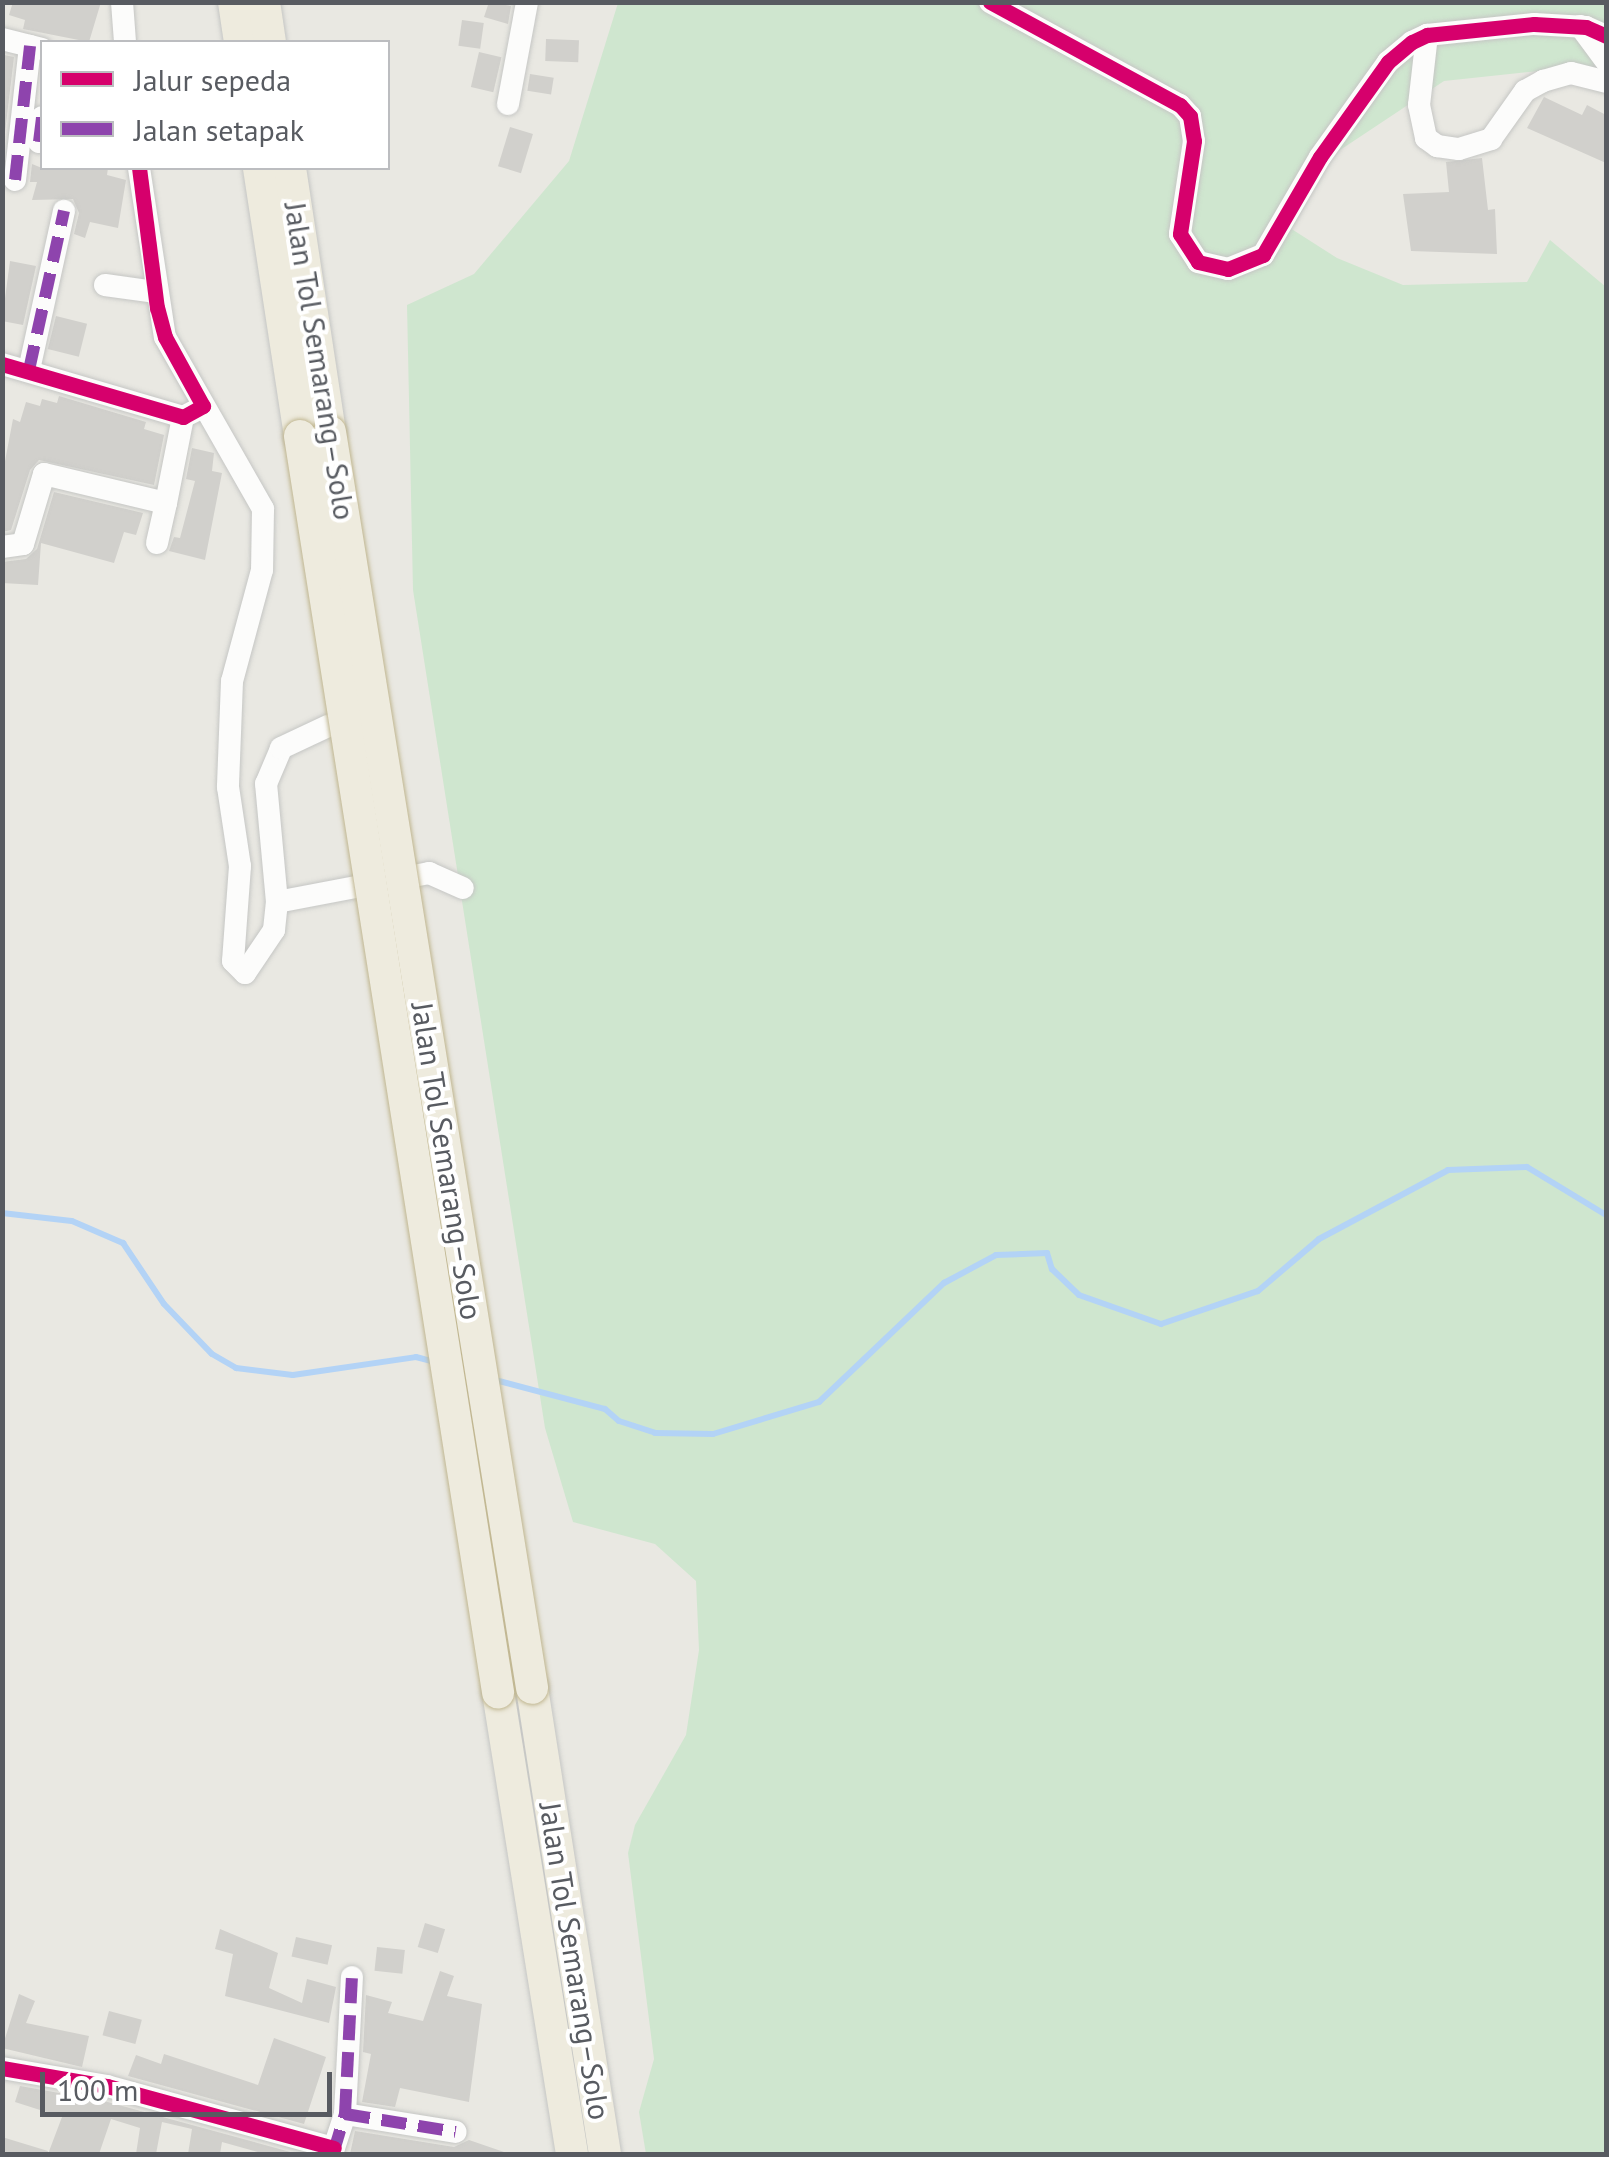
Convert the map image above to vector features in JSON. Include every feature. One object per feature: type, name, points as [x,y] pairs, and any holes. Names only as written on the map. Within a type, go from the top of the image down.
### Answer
[{"type":"highway","points":[[234,2],[240,40]]},
{"type":"highway","points":[[264,2],[270,40]]},
{"type":"highway","name":"Jalan Tol Semarang–Solo","points":[[259,170],[315,434],[532,1688],[606,2154]]},
{"type":"highway","name":"Jalan Tol Semarang–Solo","points":[[290,170],[315,434],[498,1692],[572,2154]]},
{"type":"street","points":[[122,2],[125,40]]},
{"type":"street","points":[[508,104],[527,2]]},
{"type":"street","points":[[990,2],[1180,105],[1190,116],[1194,141],[1180,234],[1198,262],[1228,269],[1263,255],[1320,156],[1388,62],[1427,34],[1580,26],[1606,36]]},
{"type":"street","points":[[1580,26],[1606,61]]},
{"type":"street","points":[[1427,34],[1419,105],[1426,138],[1436,146],[1459,149],[1491,139],[1526,91],[1542,81],[1571,73],[1606,82]]},
{"type":"street","points":[[2,39],[36,47],[15,180]]},
{"type":"street","points":[[39,142],[40,134]]},
{"type":"street","points":[[139,170],[154,292],[165,337],[193,412],[256,490],[266,536],[232,680],[228,787],[240,866],[233,961],[245,974],[274,930],[278,902],[266,784],[281,748],[328,726]]},
{"type":"street","points":[[29,370],[64,211]]},
{"type":"street","points":[[105,285],[154,292]]},
{"type":"street","points":[[2,364],[193,412]]},
{"type":"street","points":[[157,543],[193,412]]},
{"type":"street","points":[[2,546],[23,544],[44,474],[166,503]]},
{"type":"street","points":[[278,902],[429,873],[463,888]]},
{"type":"street","points":[[2,2068],[107,2086],[333,2151],[346,2114],[352,1976]]},
{"type":"street","points":[[346,2114],[456,2132]]},
{"type":"green space","points":[[618,3],[1606,3],[1606,85],[1548,70],[1444,81],[1310,170],[1290,228],[1337,258],[1403,285],[1527,282],[1550,240],[1606,287],[1606,2154],[646,2154],[639,2112],[654,2059],[628,1853],[635,1825],[686,1735],[699,1650],[696,1581],[655,1544],[573,1522],[545,1428],[413,590],[407,305],[474,274],[569,161]]},
{"type":"building","points":[[13,2],[101,2],[90,40],[23,29],[25,20],[9,15]]},
{"type":"building","points":[[489,2],[511,6],[508,24],[484,17]]},
{"type":"building","points":[[462,20],[484,23],[480,49],[458,46]]},
{"type":"building","points":[[546,39],[579,40],[578,62],[545,61]]},
{"type":"building","points":[[479,52],[501,57],[493,92],[471,87]]},
{"type":"building","points":[[4,55],[14,57],[2,157],[2,68]]},
{"type":"building","points":[[530,74],[554,78],[551,95],[527,91]]},
{"type":"building","points":[[1544,97],[1582,115],[1587,105],[1606,115],[1606,163],[1527,128]]},
{"type":"building","points":[[510,127],[533,134],[521,173],[498,166]]},
{"type":"building","points":[[1482,158],[1488,210],[1495,209],[1497,254],[1411,251],[1403,194],[1449,192],[1446,162]]},
{"type":"building","points":[[32,164],[40,170],[108,170],[107,175],[126,180],[118,228],[90,222],[85,238],[74,234],[79,213],[73,199],[32,200],[37,182],[30,182]]},
{"type":"building","points":[[10,261],[36,266],[23,325],[2,321]]},
{"type":"building","points":[[56,316],[87,324],[79,357],[48,349]]},
{"type":"building","points":[[59,396],[146,422],[144,429],[164,435],[154,485],[39,460],[30,470],[11,530],[2,532],[2,477],[13,419],[20,422],[26,402],[40,406],[42,399],[57,403]]},
{"type":"building","points":[[192,448],[214,453],[212,471],[222,473],[205,560],[169,551],[174,537],[180,538],[195,481],[186,479]]},
{"type":"building","points":[[54,492],[143,513],[136,535],[124,532],[114,563],[41,543],[38,585],[2,583],[2,562],[26,559],[37,549]]},
{"type":"building","points":[[425,1923],[445,1929],[438,1953],[418,1947]]},
{"type":"building","points":[[220,1929],[278,1953],[269,1988],[302,2003],[307,1979],[336,1987],[329,2023],[225,1996],[233,1954],[215,1949]]},
{"type":"building","points":[[296,1937],[332,1945],[328,1965],[292,1956]]},
{"type":"building","points":[[377,1947],[405,1950],[402,1974],[374,1971]]},
{"type":"building","points":[[440,1971],[454,1976],[447,1996],[482,2004],[469,2102],[400,2088],[395,2107],[362,2102],[371,2054],[363,2052],[366,1995],[392,2002],[388,2013],[423,2021]]},
{"type":"building","points":[[19,1994],[35,2001],[26,2023],[89,2036],[82,2067],[2,2048]]},
{"type":"building","points":[[109,2011],[142,2020],[135,2044],[103,2035]]},
{"type":"building","points":[[274,2038],[326,2057],[304,2124],[128,2076],[136,2055],[161,2064],[164,2054],[258,2085]]},
{"type":"building","points":[[20,2086],[104,2101],[294,2153],[265,2154],[222,2142],[220,2154],[188,2154],[192,2129],[162,2122],[156,2154],[136,2154],[140,2128],[111,2119],[99,2154],[48,2154],[62,2117],[15,2102]]},
{"type":"building","points":[[355,2131],[454,2147],[469,2140],[504,2152],[350,2154]]},
{"type":"building","points":[[2,2137],[48,2151],[47,2154],[2,2154]]},
{"type":"waterway","points":[[495,1380],[605,1409],[619,1421],[655,1433],[713,1434],[819,1402],[944,1283],[996,1255],[1047,1253],[1052,1269],[1079,1295],[1161,1324],[1258,1291],[1319,1239],[1448,1170],[1527,1167],[1606,1215]]},
{"type":"waterway","points":[[2,1213],[72,1221],[123,1243],[164,1304],[212,1354],[236,1368],[293,1375],[416,1357],[435,1362]]},
{"type":"marked path","points":[[15,180],[30,46]]},
{"type":"marked path","points":[[39,142],[40,134]]},
{"type":"marked path","points":[[29,370],[64,211]]},
{"type":"marked path","points":[[333,2154],[345,2114],[352,1977]]},
{"type":"marked path","points":[[345,2114],[456,2132]]},
{"type":"cycle path","points":[[990,2],[1180,105],[1190,116],[1194,141],[1180,234],[1198,262],[1228,269],[1263,255],[1320,157],[1388,62],[1412,42],[1427,35],[1534,24],[1586,27],[1606,36]]},
{"type":"cycle path","points":[[2,364],[183,417],[203,406],[165,337],[157,308],[139,170]]},
{"type":"cycle path","points":[[2,2068],[107,2086],[334,2148]]}]
